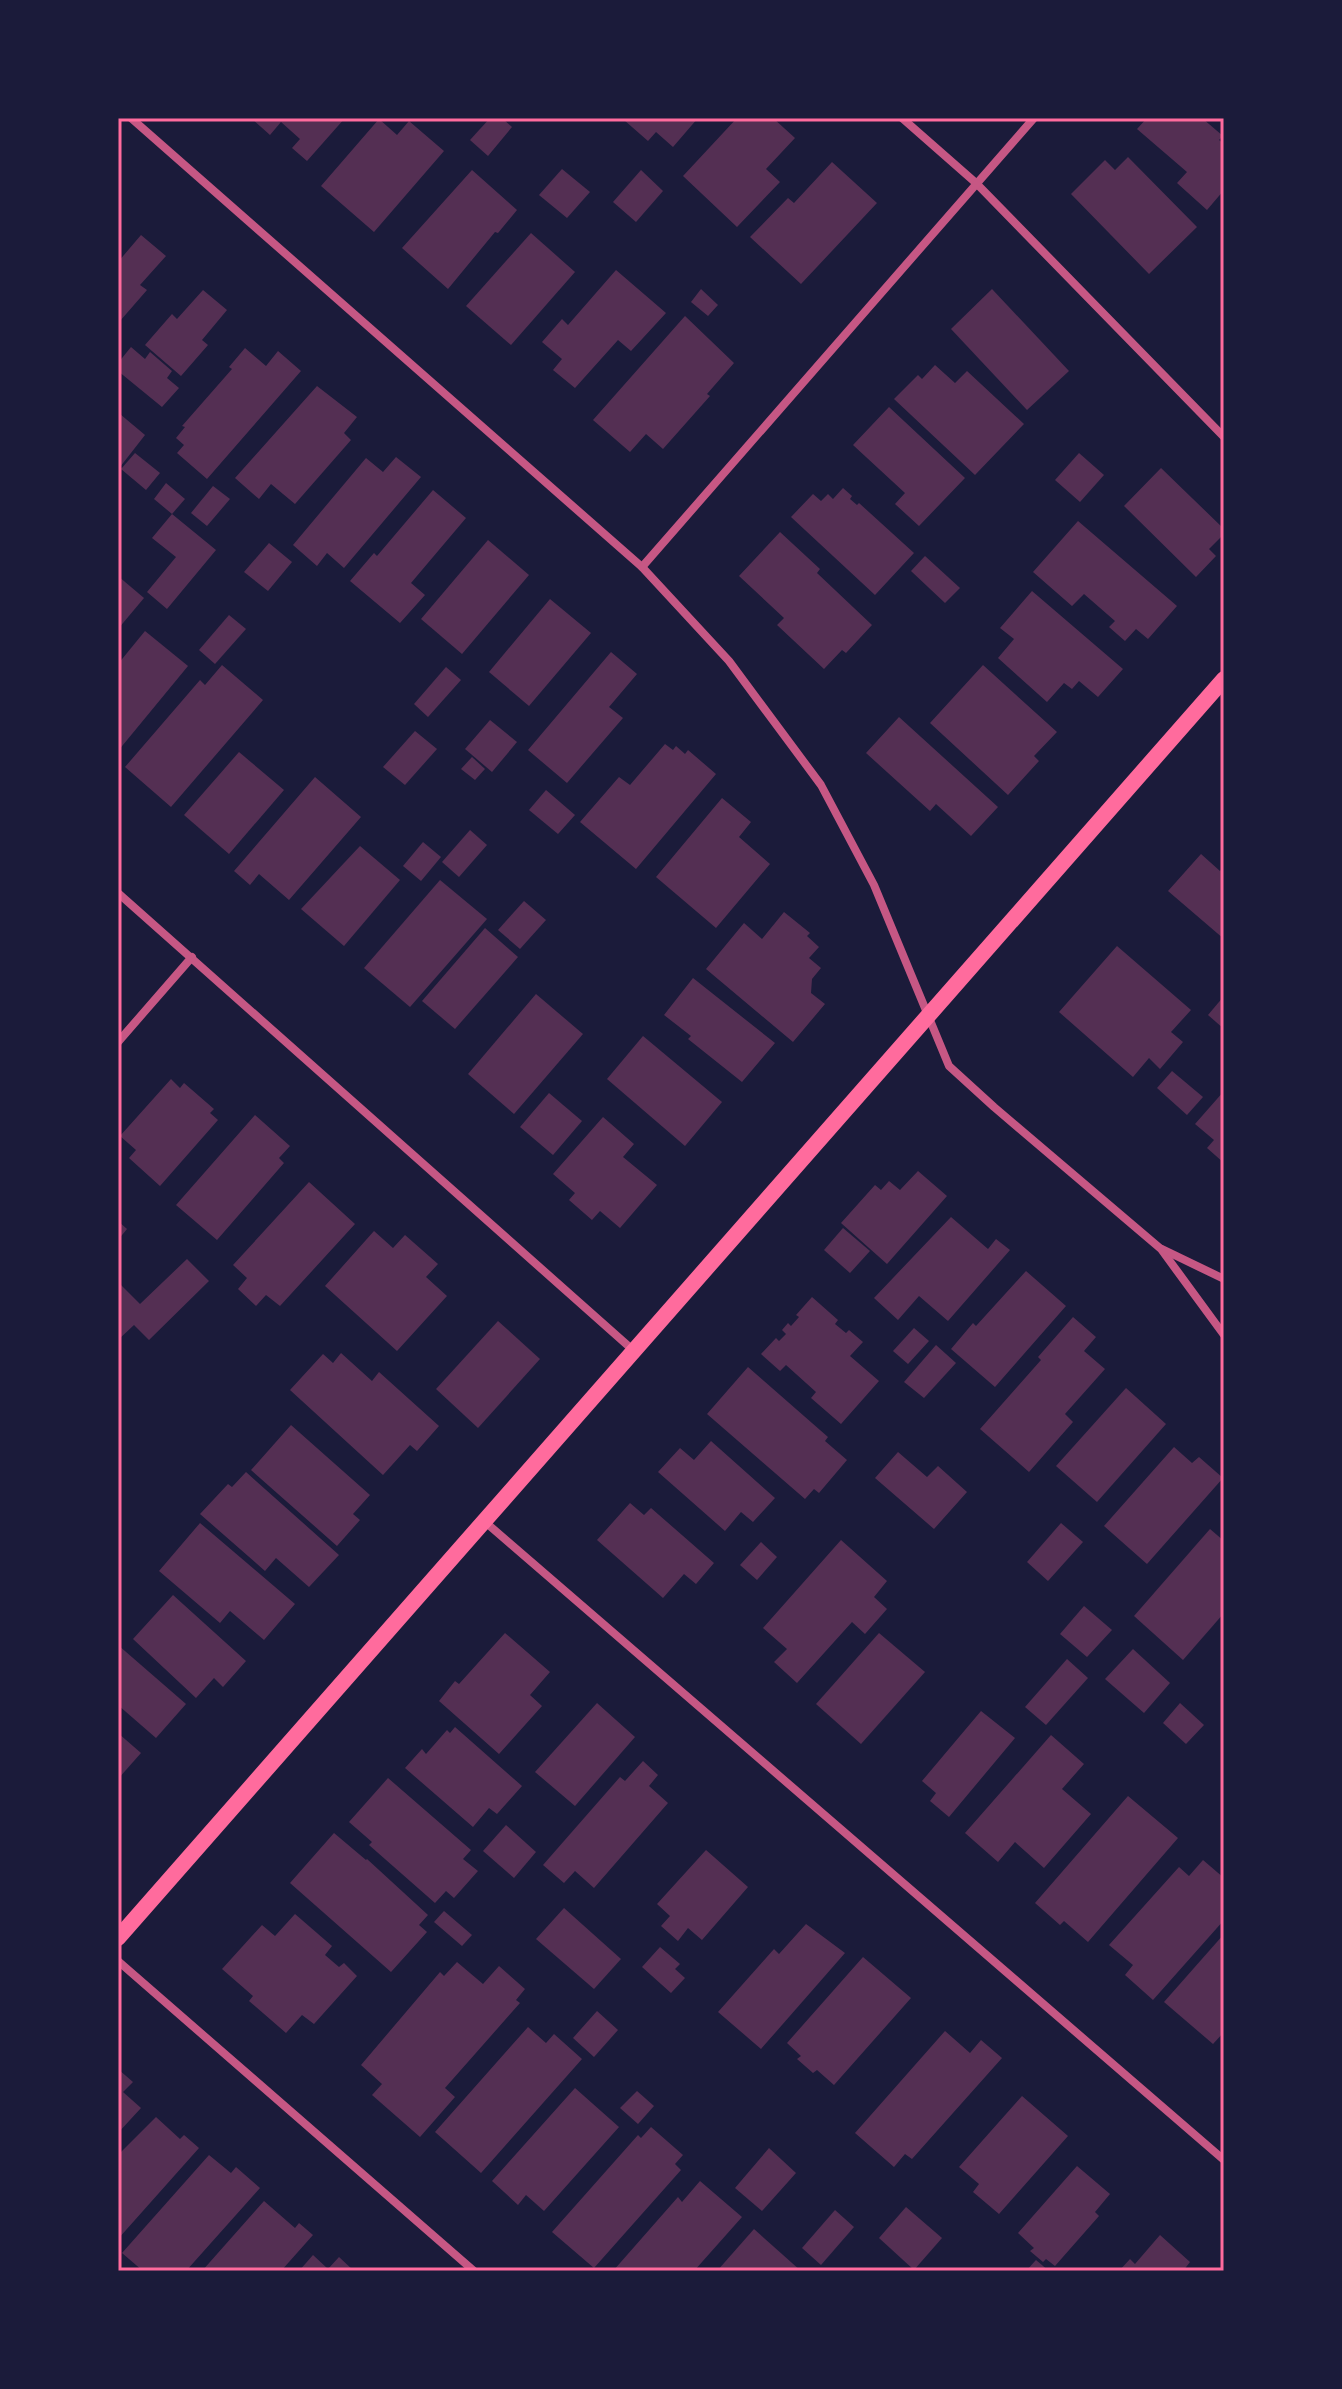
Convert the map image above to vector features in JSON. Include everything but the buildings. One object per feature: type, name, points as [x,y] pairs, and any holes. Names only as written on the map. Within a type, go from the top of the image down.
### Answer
[{"type":"main road","points":[[118,1938],[1224,679]]},
{"type":"street","points":[[131,118],[642,567],[729,661],[821,785],[874,885],[949,1066],[1161,1249],[1224,1335]]},
{"type":"street","points":[[902,118],[976,183],[1224,437]]},
{"type":"street","points":[[642,567],[1034,118]]},
{"type":"street","points":[[118,893],[634,1351]]},
{"type":"street","points":[[118,1042],[192,957]]},
{"type":"street","points":[[1161,1249],[1224,1279]]},
{"type":"street","points":[[484,1521],[1224,2160]]},
{"type":"street","points":[[118,1961],[474,2271]]}]
